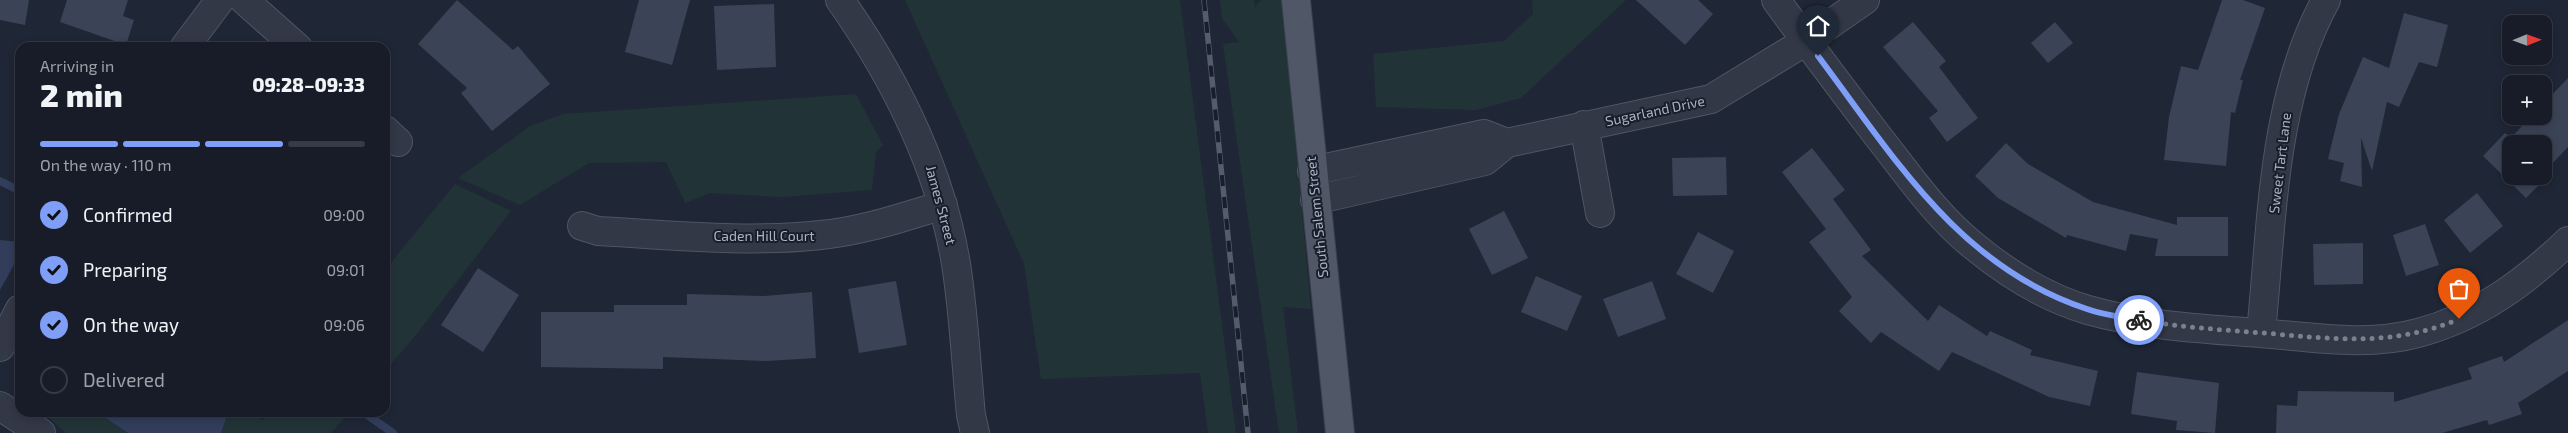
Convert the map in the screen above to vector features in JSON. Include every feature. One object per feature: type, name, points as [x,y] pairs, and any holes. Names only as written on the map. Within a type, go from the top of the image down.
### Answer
[{"type":"main road","name":"South Salem Street","points":[[1296,0],[1340,433]]},
{"type":"street","points":[[188,42],[220,0]]},
{"type":"street","points":[[244,0],[291,42]]},
{"type":"street","name":"James Street","points":[[840,0],[888,74],[912,119],[943,205],[956,264],[975,433]]},
{"type":"street","points":[[1776,0],[1932,206],[1974,246],[2008,272],[2043,292],[2087,310],[2188,328],[2340,340],[2386,339],[2416,334],[2444,325],[2499,298],[2534,273],[2568,241]]},
{"type":"street","name":"Sugarland Drive","points":[[1315,200],[1485,161],[1507,143],[1711,99],[1806,41],[1865,0]]},
{"type":"street","name":"Sweet Tart Lane","points":[[2261,333],[2282,129],[2299,64],[2326,0]]},
{"type":"street","points":[[1584,125],[1600,213]]},
{"type":"street","points":[[1312,171],[1484,134],[1507,143]]},
{"type":"street","name":"Caden Hill Court","points":[[582,226],[598,231],[785,238],[823,235],[864,228],[943,205]]},
{"type":"street","points":[[0,347],[15,318]]},
{"type":"street","points":[[0,406],[15,416]]},
{"type":"street","points":[[17,417],[41,433]]},
{"type":"shaded area","points":[[905,0],[1180,0],[1236,433],[1208,433],[1200,373],[1041,379],[1024,264]]},
{"type":"shaded area","points":[[1220,0],[1254,0],[1256,10],[1256,5],[1261,0],[1282,0],[1311,309],[1283,307],[1298,433],[1279,433],[1223,44],[1239,42],[1222,18]]},
{"type":"shaded area","points":[[1532,0],[1626,0],[1521,98],[1476,110],[1376,107],[1373,54],[1504,41],[1533,14]]},
{"type":"shaded area","points":[[856,94],[883,145],[876,152],[872,190],[781,197],[710,193],[685,203],[666,162],[589,163],[520,205],[458,178],[530,126],[563,114]]},
{"type":"shaded area","points":[[455,184],[511,211],[416,335],[390,365],[390,264]]},
{"type":"shaded area","points":[[15,358],[15,384],[14,383]]},
{"type":"shaded area","points":[[48,417],[104,417],[128,433],[66,433]]},
{"type":"shaded area","points":[[227,417],[259,417],[262,420],[265,417],[345,417],[331,433],[221,433]]},
{"type":"water","points":[[0,240],[15,242],[15,263],[0,290]]},
{"type":"water","points":[[104,417],[227,417],[221,433],[128,433]]},
{"type":"building","points":[[0,0],[29,0],[25,25],[0,20]]},
{"type":"building","points":[[67,0],[128,0],[123,16],[134,20],[127,42],[117,42],[60,22]]},
{"type":"building","points":[[457,0],[513,50],[518,46],[550,84],[492,131],[461,93],[467,88],[418,44]]},
{"type":"building","points":[[639,0],[690,0],[672,65],[625,52]]},
{"type":"building","points":[[1636,0],[1698,0],[1713,14],[1685,45]]},
{"type":"building","points":[[2222,0],[2243,0],[2265,8],[2240,80],[2243,80],[2235,113],[2231,112],[2226,166],[2164,160],[2169,117],[2181,66],[2198,70]]},
{"type":"building","points":[[774,4],[776,67],[717,70],[714,6]]},
{"type":"building","points":[[2404,13],[2448,25],[2437,67],[2419,62],[2399,107],[2387,102],[2372,171],[2361,138],[2362,187],[2340,181],[2344,163],[2328,159],[2339,114],[2363,57],[2389,68]]},
{"type":"building","points":[[1913,22],[1946,61],[1939,67],[1978,118],[1947,142],[1929,118],[1938,111],[1883,47]]},
{"type":"building","points":[[2055,22],[2073,43],[2048,63],[2031,43]]},
{"type":"building","points":[[2568,78],[2568,147],[2552,164],[2552,135],[2514,135],[2523,125],[2552,125],[2552,95]]},
{"type":"building","points":[[2502,136],[2502,175],[2483,156]]},
{"type":"building","points":[[2006,143],[2028,164],[2093,202],[2177,225],[2177,217],[2228,217],[2228,256],[2155,256],[2158,239],[2130,234],[2126,251],[2067,235],[2066,238],[1998,198],[1975,176]]},
{"type":"building","points":[[1812,148],[1845,190],[1833,199],[1871,250],[1862,256],[1928,321],[1939,305],[1987,336],[1990,331],[2032,350],[2030,355],[2098,371],[2090,406],[2049,397],[1952,352],[1939,371],[1881,332],[1871,343],[1839,311],[1852,297],[1809,242],[1826,229],[1782,172]]},
{"type":"building","points":[[1726,157],[1727,195],[1673,196],[1672,158]]},
{"type":"building","points":[[2513,185],[2539,185],[2526,198]]},
{"type":"building","points":[[2477,193],[2503,226],[2470,253],[2444,220]]},
{"type":"building","points":[[1504,211],[1528,258],[1492,275],[1469,229]]},
{"type":"building","points":[[2425,224],[2439,265],[2406,276],[2393,235]]},
{"type":"building","points":[[1698,232],[1734,251],[1713,293],[1676,274]]},
{"type":"building","points":[[2363,243],[2363,284],[2314,285],[2313,244]]},
{"type":"building","points":[[478,268],[519,295],[483,352],[441,325]]},
{"type":"building","points":[[1536,276],[1582,296],[1567,331],[1521,312]]},
{"type":"building","points":[[896,281],[907,345],[859,353],[848,289]]},
{"type":"building","points":[[1652,281],[1666,319],[1618,337],[1603,299]]},
{"type":"building","points":[[812,292],[816,358],[767,361],[663,357],[663,369],[541,367],[541,312],[614,312],[614,305],[687,305],[687,294],[764,296]]},
{"type":"building","points":[[2568,320],[2568,371],[2518,403],[2522,414],[2489,425],[2487,420],[2442,433],[2276,433],[2277,405],[2297,406],[2298,391],[2394,392],[2394,402],[2472,379],[2468,368],[2502,356],[2504,362]]},
{"type":"building","points":[[2137,372],[2219,383],[2215,433],[2176,430],[2177,421],[2131,414]]},
{"type":"waterway","points":[[0,181],[15,188]]},
{"type":"waterway","points":[[370,417],[393,433]]},
{"type":"railway","points":[[1204,0],[1248,433]]},
{"type":"way so far","points":[[2139,320],[2188,328],[2340,340],[2386,339],[2416,334],[2459,319]]},
{"type":"route","points":[[1818,56],[1932,206],[1974,246],[2008,272],[2043,292],[2087,310],[2139,320]]}]
